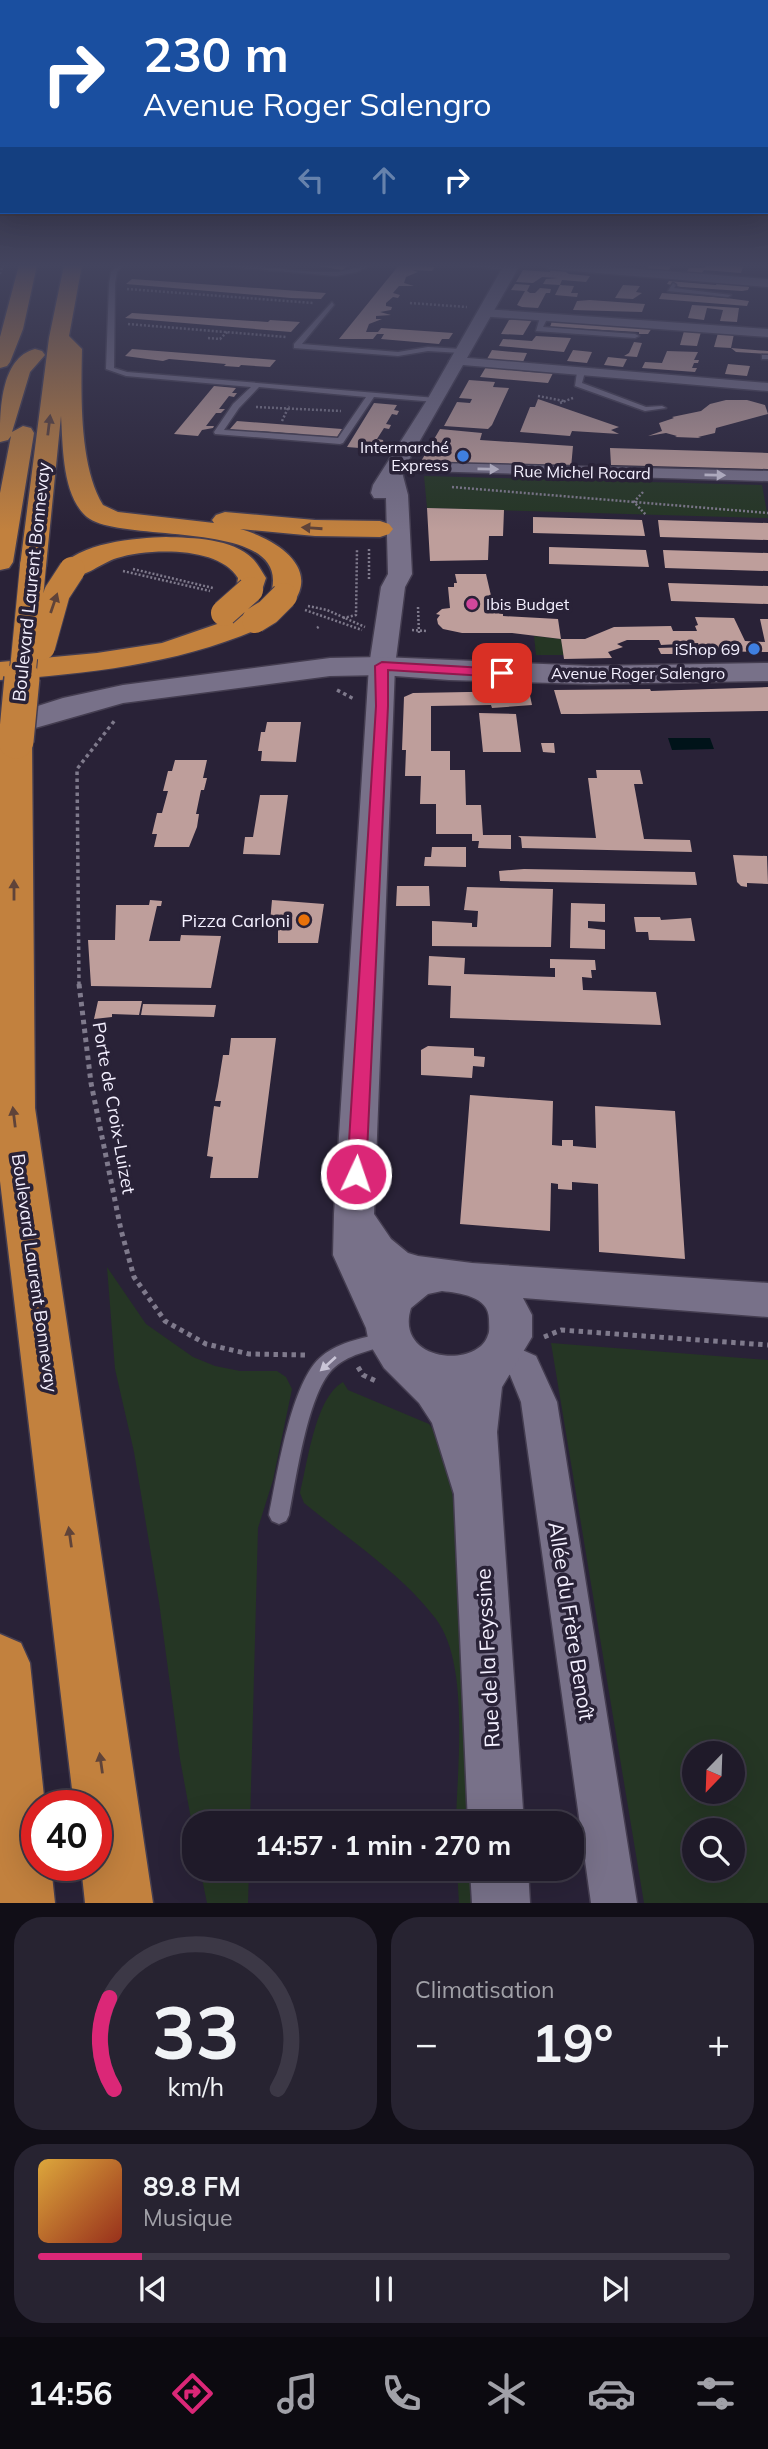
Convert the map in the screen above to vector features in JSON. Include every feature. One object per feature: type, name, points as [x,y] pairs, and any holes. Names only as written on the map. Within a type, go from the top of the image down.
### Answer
[{"type":"highway","points":[[0,435],[20,370],[36,354]]},
{"type":"highway","name":"Boulevard Laurent Bonnevay","points":[[0,562],[42,354]]},
{"type":"highway","name":"Boulevard Laurent Bonnevay","points":[[44,354],[33,566],[11,726],[13,1108],[119,1903]]},
{"type":"highway","points":[[0,671],[147,654],[216,637],[268,612],[284,596],[289,581],[286,569],[275,557],[256,544],[223,533],[112,518],[95,512],[86,498],[74,437],[72,354]]},
{"type":"highway","points":[[86,498],[114,510],[133,514],[315,528],[389,530]]},
{"type":"highway","points":[[0,659],[147,638],[193,627],[224,613],[250,590],[252,578],[246,568],[220,552],[197,546],[125,548],[98,556],[72,570],[61,584],[50,616],[32,698],[11,726]]},
{"type":"highway","points":[[0,1663],[21,1903]]},
{"type":"main road","name":"Avenue Roger Salengro","points":[[11,726],[74,705],[123,694],[289,671],[382,666],[449,671],[578,674],[768,672]]},
{"type":"street","points":[[459,356],[581,372],[768,387]]},
{"type":"street","name":"Rue de la Feyssine","points":[[459,356],[382,494],[400,574],[393,587],[382,666],[354,1255],[395,1342],[450,1413],[464,1443],[477,1493]]},
{"type":"street","name":"Rue Michel Rocard","points":[[393,470],[768,477]]},
{"type":"street","points":[[354,1214],[369,1242],[383,1258],[405,1271],[578,1287],[768,1300]]},
{"type":"street","points":[[503,1348],[510,1310],[502,1297],[487,1284],[453,1276],[403,1288],[391,1302],[395,1342],[428,1372],[452,1375],[474,1372],[503,1348],[529,1311],[578,1287]]},
{"type":"street","name":"Rue de la Feyssine","points":[[495,1811],[477,1493],[476,1407],[482,1376],[503,1348]]},
{"type":"street","name":"Allée du Frère Benoît","points":[[503,1348],[524,1366],[539,1402],[614,1903]]},
{"type":"street","points":[[500,1881],[501,1903]]},
{"type":"lane","points":[[110,354],[110,369],[126,374],[436,400]]},
{"type":"lane","points":[[449,354],[459,356]]},
{"type":"lane","points":[[581,372],[578,384],[645,409],[662,408]]},
{"type":"lane","points":[[257,385],[236,406],[218,432],[340,442],[372,394]]},
{"type":"lane","points":[[279,1515],[305,1405],[324,1364],[349,1352],[395,1342]]},
{"type":"path","points":[[538,396],[564,401]]},
{"type":"path","points":[[282,421],[291,401]]},
{"type":"path","points":[[236,406],[360,412]]},
{"type":"path","points":[[447,487],[768,513]]},
{"type":"path","points":[[631,490],[645,492],[634,502]]},
{"type":"path","points":[[634,502],[646,515]]},
{"type":"path","points":[[326,622],[356,615],[357,545]]},
{"type":"path","name":"Porte de Croix-Luizet","points":[[112,711],[116,719],[77,769],[78,974],[92,1083],[121,1230],[134,1277],[165,1321],[206,1344],[249,1354],[294,1356],[349,1352]]},
{"type":"green space","points":[[424,476],[762,485],[768,518],[427,508]]},
{"type":"green space","points":[[534,636],[561,639],[564,655],[536,655]]},
{"type":"green space","points":[[107,1267],[146,1324],[193,1357],[215,1366],[240,1371],[277,1371],[286,1377],[292,1389],[273,1480],[258,1528],[250,1811],[190,1811],[134,1452],[115,1369]]},
{"type":"green space","points":[[551,1343],[768,1360],[768,1903],[644,1903]]},
{"type":"green space","points":[[343,1382],[348,1390],[429,1424],[448,1451],[466,1628],[471,1811],[456,1811],[458,1689],[447,1638],[436,1619],[407,1587],[304,1503],[300,1493],[319,1416],[333,1390]]},
{"type":"green space","points":[[202,1881],[249,1881],[248,1903],[207,1903]]},
{"type":"green space","points":[[458,1881],[472,1881],[473,1903],[459,1903]]},
{"type":"shaded area","points":[[668,738],[710,738],[714,749],[672,750]]},
{"type":"building","points":[[127,354],[195,354],[276,360],[270,367],[239,367],[125,356]]},
{"type":"building","points":[[490,354],[527,354],[523,362],[487,359]]},
{"type":"building","points":[[571,354],[591,354],[587,363],[567,361]]},
{"type":"building","points":[[628,354],[638,354],[637,357],[624,356]]},
{"type":"building","points":[[666,354],[697,354],[694,360],[699,360],[692,368],[697,368],[695,372],[642,368],[645,362],[662,363]]},
{"type":"building","points":[[608,357],[627,359],[623,367],[604,365]]},
{"type":"building","points":[[728,364],[750,366],[747,376],[725,374]]},
{"type":"building","points":[[486,367],[553,373],[548,383],[480,377]]},
{"type":"building","points":[[469,380],[495,382],[493,387],[509,388],[488,429],[444,426],[457,402],[470,403],[472,399],[459,398]]},
{"type":"building","points":[[214,386],[236,388],[232,393],[237,393],[234,397],[229,396],[219,409],[225,409],[216,413],[206,426],[214,426],[213,428],[202,430],[198,436],[174,434]]},
{"type":"building","points":[[538,399],[619,427],[611,430],[619,434],[572,431],[570,436],[520,432],[530,407],[535,407]]},
{"type":"building","points":[[726,400],[747,400],[765,405],[768,414],[716,428],[715,433],[698,437],[701,438],[675,437],[677,436],[666,433],[648,436],[662,431],[659,423],[674,418],[672,417],[701,411],[710,404]]},
{"type":"building","points":[[374,403],[397,405],[394,410],[399,411],[397,415],[392,414],[386,424],[391,425],[389,429],[384,428],[377,439],[383,440],[384,445],[375,443],[372,449],[347,447]]},
{"type":"building","points":[[237,421],[342,429],[337,437],[311,435],[296,438],[299,434],[258,431],[255,434],[230,429]]},
{"type":"building","points":[[440,429],[482,433],[480,440],[573,446],[571,468],[420,463]]},
{"type":"building","points":[[610,448],[768,453],[768,469],[611,465]]},
{"type":"building","points":[[427,508],[504,510],[503,536],[489,536],[488,560],[430,561]]},
{"type":"building","points":[[533,517],[642,520],[645,536],[533,533]]},
{"type":"building","points":[[658,520],[768,523],[768,540],[660,537]]},
{"type":"building","points":[[549,547],[646,550],[649,567],[549,564]]},
{"type":"building","points":[[663,550],[768,553],[768,571],[665,568]]},
{"type":"building","name":"Ibis Budget","points":[[455,574],[486,574],[495,613],[503,616],[558,619],[561,639],[512,633],[462,633],[443,629],[438,624],[440,615],[436,614],[442,609],[450,608],[448,587],[454,587],[454,583],[457,583]]},
{"type":"building","points":[[668,583],[768,586],[768,604],[671,601]]},
{"type":"building","points":[[695,617],[734,618],[745,641],[765,642],[760,619],[768,619],[768,652],[701,651],[698,643],[661,645],[659,640],[627,640],[617,644],[623,647],[608,652],[612,658],[564,659],[561,639],[585,639],[614,627],[671,626],[673,631],[697,631]]},
{"type":"building","points":[[689,647],[691,654],[661,654],[658,648]]},
{"type":"building","points":[[768,687],[768,711],[580,714],[561,714],[554,690],[651,691]]},
{"type":"building","points":[[529,691],[532,705],[492,708],[491,705],[431,706],[431,751],[450,751],[450,770],[465,770],[466,805],[481,805],[483,835],[511,835],[511,849],[478,848],[479,841],[472,841],[472,834],[436,834],[436,804],[420,804],[421,776],[405,776],[406,750],[402,750],[404,697],[413,693]]},
{"type":"building","points":[[479,713],[516,714],[521,752],[483,752]]},
{"type":"building","points":[[267,722],[301,722],[296,762],[261,761],[262,751],[258,751],[261,732],[265,732]]},
{"type":"building","points":[[541,743],[554,743],[555,753],[543,752]]},
{"type":"building","points":[[175,760],[207,760],[203,778],[207,778],[204,790],[201,790],[196,814],[199,814],[197,827],[189,847],[154,847],[157,834],[152,834],[157,813],[162,813],[168,791],[163,791],[168,771],[172,771]]},
{"type":"building","points":[[596,770],[640,770],[643,784],[634,784],[644,839],[690,840],[692,852],[522,848],[521,838],[518,836],[596,838],[588,778],[597,778]]},
{"type":"building","points":[[260,795],[288,795],[280,855],[243,854],[245,837],[253,837]]},
{"type":"building","points":[[432,847],[466,847],[466,867],[424,866],[425,857],[431,857]]},
{"type":"building","points":[[733,855],[767,856],[768,884],[747,883],[747,887],[741,886],[737,882]]},
{"type":"building","points":[[524,869],[695,872],[697,885],[500,881],[499,871]]},
{"type":"building","points":[[397,886],[429,886],[430,906],[396,906]]},
{"type":"building","points":[[467,887],[553,889],[551,947],[432,946],[432,921],[472,923],[472,927],[477,927],[478,911],[464,910]]},
{"type":"building","points":[[150,900],[162,901],[161,906],[157,906],[149,941],[180,941],[181,935],[221,936],[211,988],[91,986],[88,940],[115,940],[116,905],[149,905]]},
{"type":"building","points":[[272,900],[324,904],[318,943],[278,943],[278,923],[270,922]]},
{"type":"building","points":[[571,903],[605,904],[605,922],[588,921],[588,928],[605,930],[605,949],[570,948]]},
{"type":"building","points":[[634,917],[660,917],[661,920],[691,918],[695,941],[649,940],[648,932],[636,932]]},
{"type":"building","points":[[429,956],[465,958],[464,974],[555,977],[555,968],[550,968],[550,959],[595,960],[596,970],[591,970],[592,978],[582,977],[583,990],[656,992],[661,1025],[450,1018],[451,986],[428,985]]},
{"type":"building","points":[[98,1001],[142,1001],[139,1015],[112,1014],[112,1017],[94,1019]]},
{"type":"building","points":[[143,1004],[216,1005],[214,1017],[141,1015]]},
{"type":"building","points":[[231,1038],[276,1038],[258,1178],[210,1178],[213,1157],[207,1156],[214,1106],[220,1107],[221,1101],[215,1101],[223,1055],[229,1055]]},
{"type":"building","points":[[428,1046],[474,1048],[474,1056],[485,1057],[484,1067],[473,1066],[472,1078],[421,1075],[421,1050]]},
{"type":"building","points":[[470,1095],[553,1101],[552,1145],[562,1146],[562,1140],[573,1140],[573,1146],[596,1148],[595,1106],[675,1111],[685,1259],[599,1252],[598,1184],[572,1182],[572,1190],[558,1189],[558,1184],[551,1183],[550,1231],[460,1224]]},
{"type":"place","name":"Intermarché Express","points":[[463,456]]},
{"type":"place","name":"Ibis Budget","points":[[472,604]]},
{"type":"place","name":"iShop 69","points":[[754,649]]},
{"type":"place","name":"Pizza Carloni","points":[[304,920]]},
{"type":"route","points":[[356,1174],[382,666],[502,673]]}]
